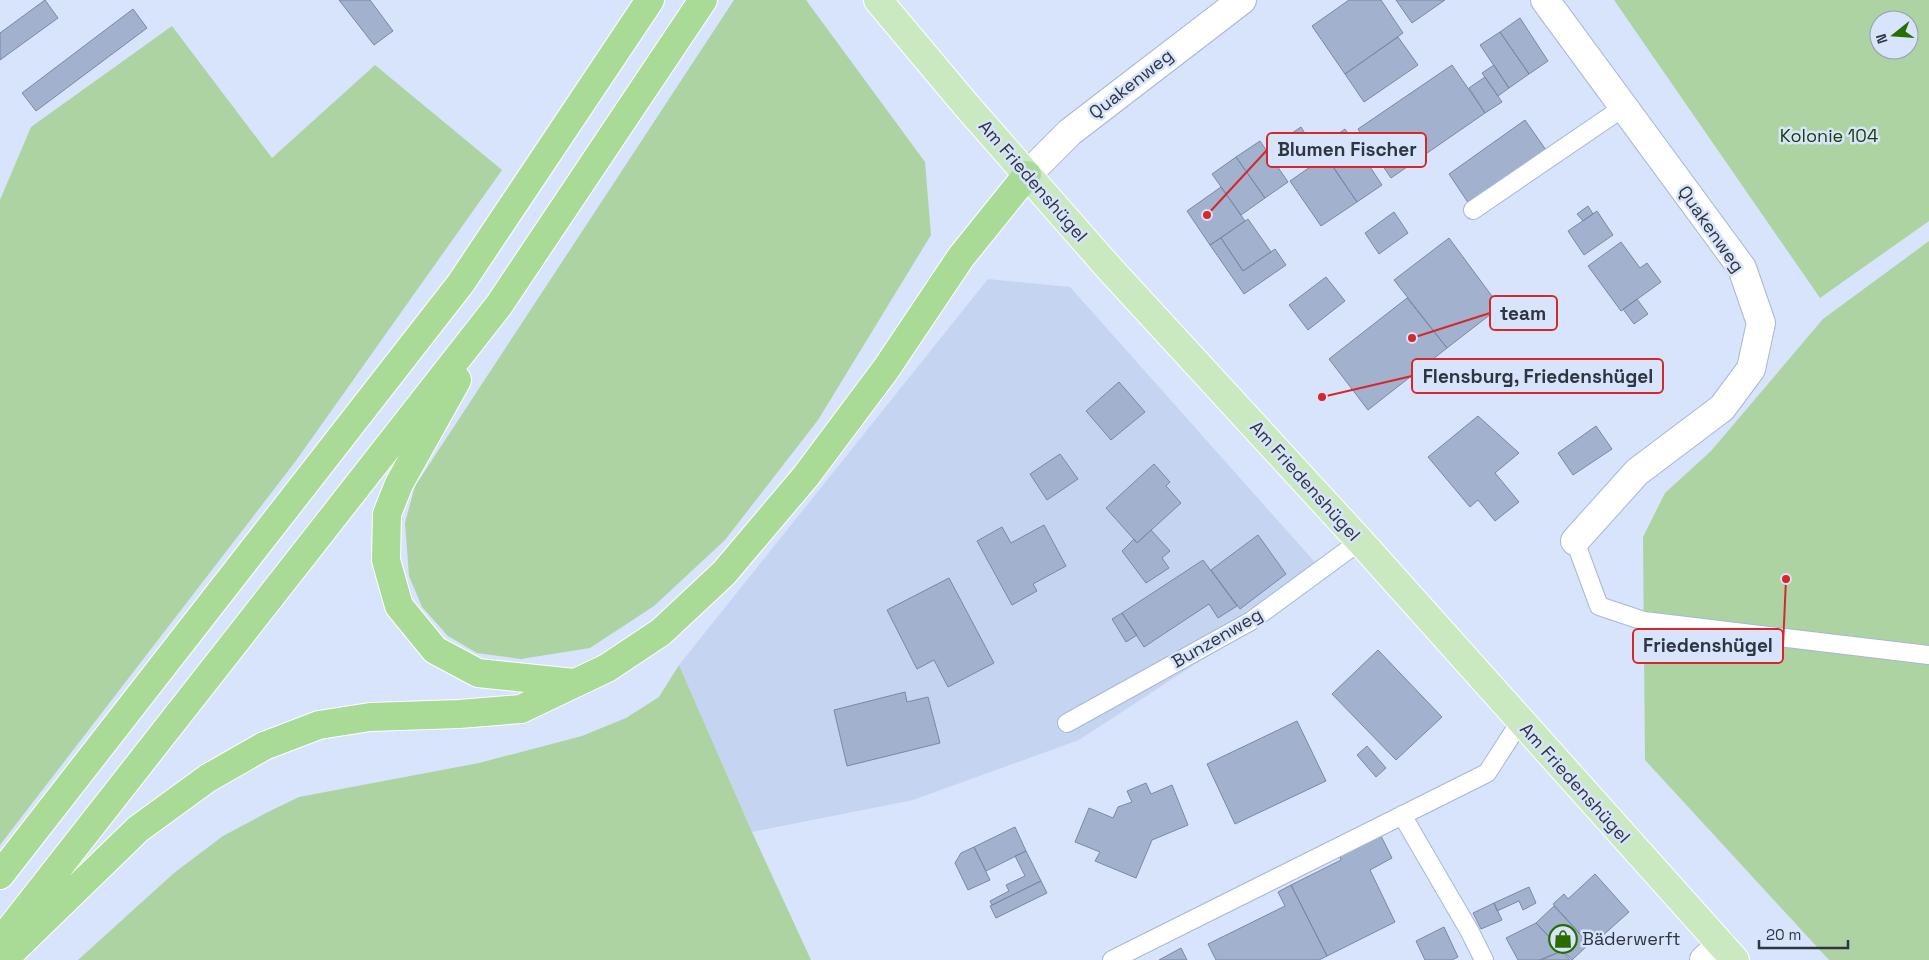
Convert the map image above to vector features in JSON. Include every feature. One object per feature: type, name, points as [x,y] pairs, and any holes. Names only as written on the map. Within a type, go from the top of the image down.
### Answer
[{"type":"highway","points":[[0,875],[461,283],[650,0]]},
{"type":"highway","points":[[0,942],[499,305],[703,0]]},
{"type":"highway","points":[[3,960],[138,829],[208,778],[264,746],[319,725],[370,717],[521,710],[607,668],[661,632],[724,573],[806,476],[886,369],[961,257],[1027,175]]},
{"type":"highway","points":[[499,305],[399,484],[387,514],[386,560],[399,606],[435,650],[478,672],[574,683]]},
{"type":"main road","name":"Am Friedenshügel","points":[[878,0],[1109,268],[1360,541],[1520,722],[1720,955]]},
{"type":"street","name":"Quakenweg","points":[[1027,175],[1070,132],[1242,0]]},
{"type":"street","name":"Quakenweg","points":[[1546,0],[1742,268],[1761,322],[1751,369],[1722,408],[1636,472],[1575,541]]},
{"type":"lane","points":[[1473,210],[1624,107]]},
{"type":"lane","name":"Bunzenweg","points":[[1067,723],[1251,621],[1360,541]]},
{"type":"lane","points":[[1575,541],[1599,606],[1644,622],[1929,655]]},
{"type":"lane","points":[[1112,960],[1487,773],[1520,722]]},
{"type":"lane","points":[[1402,816],[1484,960]]},
{"type":"shaded area","points":[[988,279],[1070,287],[1328,577],[1079,740],[913,800],[752,832],[679,665]]},
{"type":"green space","points":[[734,0],[806,0],[925,162],[931,235],[818,420],[725,540],[654,606],[590,648],[521,659],[477,653],[448,636],[422,607],[409,576],[405,523],[415,486]]},
{"type":"green space","name":"Kolonie 104","points":[[1614,0],[1929,0],[1929,221],[1820,298]]},
{"type":"green space","points":[[172,26],[272,158],[375,65],[502,170],[295,462],[0,845],[0,200],[31,127]]},
{"type":"green space","points":[[1929,241],[1929,960],[1829,960],[1645,760],[1643,537],[1665,493],[1711,451],[1823,319]]},
{"type":"green space","points":[[679,665],[752,832],[811,960],[78,960],[174,873],[223,836],[268,812],[299,797],[479,763],[582,736],[626,718],[659,697]]},
{"type":"building","points":[[45,0],[58,18],[0,60],[0,33]]},
{"type":"building","points":[[339,0],[370,0],[393,31],[374,45]]},
{"type":"building","points":[[1349,0],[1381,0],[1403,33],[1345,74],[1312,26]]},
{"type":"building","points":[[1396,0],[1445,0],[1412,23]]},
{"type":"building","points":[[133,9],[147,28],[36,111],[22,93]]},
{"type":"building","points":[[1520,18],[1548,61],[1529,74],[1500,32]]},
{"type":"building","points":[[1500,32],[1529,74],[1509,88],[1480,45]]},
{"type":"building","points":[[1398,37],[1418,65],[1364,102],[1345,74]]},
{"type":"building","points":[[1452,65],[1485,113],[1391,178],[1358,129]]},
{"type":"building","points":[[1494,65],[1509,88],[1498,96],[1482,73]]},
{"type":"building","points":[[1485,77],[1502,102],[1485,113],[1469,88]]},
{"type":"building","points":[[1525,120],[1546,150],[1469,204],[1449,174]]},
{"type":"building","points":[[1301,127],[1309,140],[1295,150],[1286,137]]},
{"type":"building","points":[[1345,129],[1382,185],[1357,202],[1319,147]]},
{"type":"building","points":[[1260,141],[1288,182],[1265,198],[1236,157]]},
{"type":"building","points":[[1326,156],[1357,202],[1321,226],[1290,181]]},
{"type":"building","points":[[1236,157],[1265,198],[1241,215],[1212,174]]},
{"type":"building","points":[[1221,187],[1245,221],[1210,245],[1187,211]]},
{"type":"building","points":[[1588,206],[1593,214],[1583,221],[1577,214]]},
{"type":"building","points":[[1597,211],[1613,235],[1584,255],[1568,231]]},
{"type":"building","points":[[1394,212],[1408,233],[1379,254],[1365,233]]},
{"type":"building","points":[[1248,219],[1271,252],[1243,271],[1221,238]]},
{"type":"building","points":[[1221,238],[1243,271],[1275,249],[1286,265],[1244,294],[1210,245]]},
{"type":"building","points":[[1449,238],[1500,307],[1447,348],[1394,280]]},
{"type":"building","points":[[1621,242],[1640,268],[1647,263],[1661,282],[1621,311],[1588,266]]},
{"type":"building","points":[[1326,277],[1345,301],[1308,330],[1289,305]]},
{"type":"building","points":[[1407,298],[1447,348],[1368,410],[1329,359]]},
{"type":"building","points":[[1637,299],[1648,314],[1634,324],[1623,309]]},
{"type":"building","points":[[1119,382],[1145,412],[1111,440],[1086,411]]},
{"type":"building","points":[[1478,416],[1519,453],[1495,473],[1519,502],[1495,521],[1478,500],[1470,507],[1428,457]]},
{"type":"building","points":[[1596,426],[1612,449],[1573,475],[1558,453]]},
{"type":"building","points":[[1060,454],[1078,479],[1047,500],[1030,474]]},
{"type":"building","points":[[1154,464],[1170,482],[1166,486],[1181,503],[1137,543],[1106,508]]},
{"type":"building","points":[[1044,525],[1066,566],[1033,584],[1037,591],[1012,605],[977,541],[1002,527],[1011,543]]},
{"type":"building","points":[[1151,530],[1170,551],[1162,558],[1169,568],[1146,583],[1122,551],[1134,539],[1137,543]]},
{"type":"building","points":[[1258,535],[1286,574],[1240,609],[1211,570]]},
{"type":"building","points":[[1203,560],[1237,606],[1218,618],[1209,604],[1144,647],[1122,613]]},
{"type":"building","points":[[949,578],[994,663],[948,687],[934,660],[917,669],[887,610]]},
{"type":"building","points":[[1122,613],[1137,635],[1126,642],[1112,619]]},
{"type":"building","points":[[1378,650],[1442,717],[1396,760],[1332,694]]},
{"type":"building","points":[[905,692],[907,702],[928,697],[940,743],[847,766],[834,710]]},
{"type":"building","points":[[1297,721],[1326,781],[1235,824],[1207,764]]},
{"type":"building","points":[[1367,746],[1386,768],[1376,777],[1357,755]]},
{"type":"building","points":[[1146,783],[1151,794],[1172,785],[1188,825],[1152,840],[1136,878],[1095,861],[1100,852],[1075,842],[1089,808],[1113,818],[1118,807],[1132,802],[1127,791]]},
{"type":"building","points":[[1015,827],[1026,851],[986,871],[974,847]]},
{"type":"building","points":[[1381,836],[1392,858],[1370,870],[1395,922],[1327,956],[1291,885],[1341,860],[1340,856]]},
{"type":"building","points":[[974,847],[990,880],[968,890],[955,863],[961,853]]},
{"type":"building","points":[[1026,851],[1041,881],[992,905],[990,901],[1009,891],[1006,885],[1025,876],[1015,856]]},
{"type":"building","points":[[1595,874],[1629,912],[1591,946],[1553,904],[1564,894],[1568,899]]},
{"type":"building","points":[[1041,881],[1047,893],[996,918],[990,906]]},
{"type":"building","points":[[1291,885],[1327,956],[1319,960],[1216,960],[1208,944],[1285,906],[1278,892]]},
{"type":"building","points":[[1529,887],[1536,903],[1523,910],[1519,901],[1497,911],[1494,903]]},
{"type":"building","points":[[1494,903],[1502,920],[1481,929],[1473,913]]},
{"type":"building","points":[[1554,906],[1589,944],[1572,960],[1536,923]]},
{"type":"building","points":[[1536,923],[1562,951],[1540,960],[1518,960],[1506,938]]},
{"type":"building","points":[[1444,927],[1458,957],[1452,960],[1425,960],[1416,941]]},
{"type":"building","points":[[1181,948],[1187,960],[1159,960]]},
{"type":"building","points":[[1562,951],[1570,960],[1540,960],[1545,958]]},
{"type":"place","name":"Blumen Fischer","points":[[1207,215]]},
{"type":"place","name":"team","points":[[1412,338]]},
{"type":"place","name":"Flensburg, Friedenshügel","points":[[1322,397]]},
{"type":"place","name":"Friedenshügel","points":[[1786,579]]},
{"type":"place","name":"Bäderwerft","points":[[1563,939]]}]
